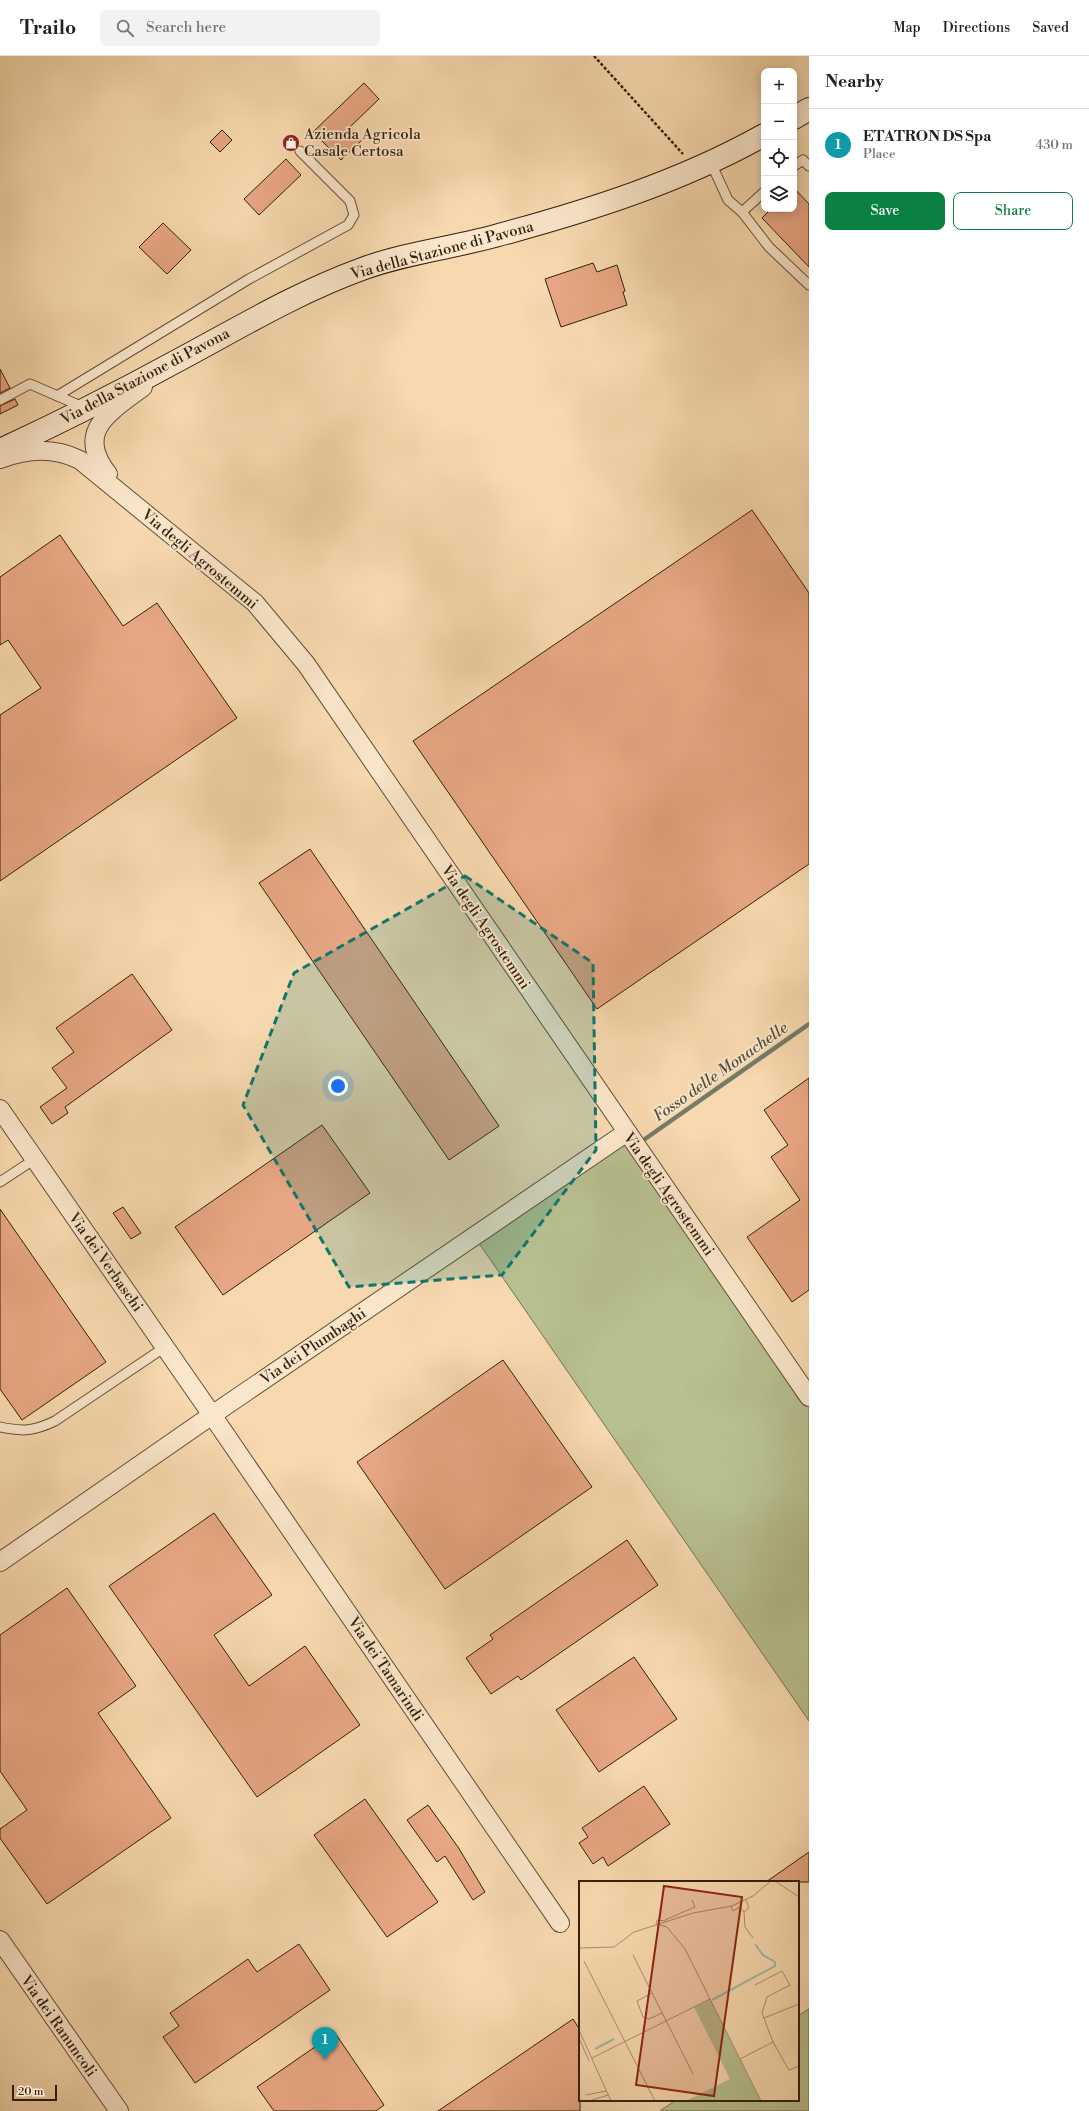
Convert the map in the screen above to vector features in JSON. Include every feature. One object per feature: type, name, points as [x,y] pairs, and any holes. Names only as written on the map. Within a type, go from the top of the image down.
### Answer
[{"type":"main road","points":[[797,116],[809,109]]},
{"type":"main road","name":"Via della Stazione di Pavona","points":[[0,450],[86,409],[288,300],[364,268],[556,219],[638,192],[704,166],[761,137]]},
{"type":"street","name":"Via degli Agrostemmi","points":[[122,492],[99,463],[94,443],[97,430],[116,408],[177,361]]},
{"type":"street","name":"Via degli Agrostemmi","points":[[0,459],[32,451],[49,450],[66,453],[87,464],[255,603],[306,664],[809,1397]]},
{"type":"street","name":"Via dei Verbaschi","points":[[0,1109],[212,1415]]},
{"type":"street","name":"Via dei Plumbaghi","points":[[0,1562],[212,1415],[627,1132]]},
{"type":"street","name":"Via dei Tamarindi","points":[[212,1415],[560,1923]]},
{"type":"street","name":"Via dei Ranuncoli","points":[[0,1940],[118,2111]]},
{"type":"lane","points":[[57,396],[249,279],[348,225],[354,215],[350,201],[300,151]]},
{"type":"lane","points":[[797,164],[803,160],[809,166]]},
{"type":"lane","points":[[704,166],[728,200],[742,212],[769,248],[809,285]]},
{"type":"lane","points":[[742,212],[761,195]]},
{"type":"lane","points":[[0,400],[30,384],[86,409]]},
{"type":"lane","points":[[0,1182],[35,1159]]},
{"type":"lane","points":[[0,1427],[15,1431],[36,1430],[55,1421],[165,1347]]},
{"type":"path","points":[[594,56],[704,166]]},
{"type":"highlighted area","points":[[465,876],[593,963],[596,1150],[502,1275],[349,1287],[243,1105],[294,973]]},
{"type":"green space","points":[[627,1132],[809,1397],[809,1721],[474,1236]]},
{"type":"green space","points":[[809,2009],[809,2111],[660,2111],[675,2101],[799,2101],[799,2015]]},
{"type":"building","points":[[364,83],[379,99],[349,128],[362,140],[341,160],[313,132]]},
{"type":"building","points":[[222,130],[232,140],[220,152],[210,142]]},
{"type":"building","points":[[286,159],[301,175],[259,215],[244,199]]},
{"type":"building","points":[[797,191],[809,204],[809,267],[762,218],[768,212],[797,212]]},
{"type":"building","points":[[163,223],[191,250],[167,274],[139,247]]},
{"type":"building","points":[[593,263],[597,272],[617,265],[625,291],[623,292],[627,305],[561,327],[545,279]]},
{"type":"building","points":[[0,369],[10,388],[0,393]]},
{"type":"building","points":[[15,399],[18,405],[0,414],[0,406]]},
{"type":"building","points":[[752,510],[809,593],[809,864],[597,1009],[413,741]]},
{"type":"building","points":[[60,535],[123,626],[157,603],[237,718],[0,881],[0,715],[41,688],[8,640],[0,645],[0,577]]},
{"type":"building","points":[[310,849],[499,1126],[449,1160],[259,883]]},
{"type":"building","points":[[132,974],[172,1030],[65,1107],[68,1113],[52,1124],[40,1107],[67,1088],[52,1068],[74,1052],[56,1028]]},
{"type":"building","points":[[809,1078],[809,1290],[792,1302],[747,1237],[800,1200],[771,1157],[788,1145],[764,1110]]},
{"type":"building","points":[[322,1125],[370,1193],[223,1295],[175,1227]]},
{"type":"building","points":[[123,1207],[141,1233],[131,1239],[113,1213]]},
{"type":"building","points":[[0,1209],[106,1362],[22,1420],[0,1389]]},
{"type":"building","points":[[503,1360],[592,1487],[445,1589],[357,1462]]},
{"type":"building","points":[[214,1513],[272,1595],[214,1635],[249,1686],[305,1646],[360,1725],[257,1797],[109,1586]]},
{"type":"building","points":[[627,1540],[658,1585],[521,1680],[518,1676],[491,1694],[466,1658],[493,1639],[490,1635]]},
{"type":"building","points":[[67,1588],[136,1686],[98,1713],[171,1818],[47,1904],[0,1838],[0,1829],[27,1810],[0,1771],[0,1635]]},
{"type":"building","points":[[634,1657],[677,1719],[599,1772],[556,1710]]},
{"type":"building","points":[[644,1786],[670,1824],[608,1866],[603,1857],[593,1864],[579,1843],[588,1837],[582,1828]]},
{"type":"building","points":[[365,1799],[438,1902],[387,1937],[314,1835]]},
{"type":"building","points":[[428,1805],[458,1847],[485,1892],[473,1900],[445,1856],[437,1862],[407,1820]]},
{"type":"building","points":[[809,1852],[809,1882],[767,1881]]},
{"type":"building","points":[[299,1944],[330,1990],[195,2083],[163,2037],[179,2026],[170,2013],[248,1959],[257,1972]]},
{"type":"building","points":[[573,2019],[579,2028],[580,2111],[438,2111]]},
{"type":"building","points":[[335,2033],[384,2105],[376,2111],[274,2111],[257,2087]]},
{"type":"waterway","name":"Fosso delle Monachelle","points":[[645,1139],[809,1024]]},
{"type":"place","name":"Azienda Agricola Casale Certosa","points":[[291,143]]},
{"type":"place","name":"ETATRON DS Spa","points":[[325,2060]]}]
